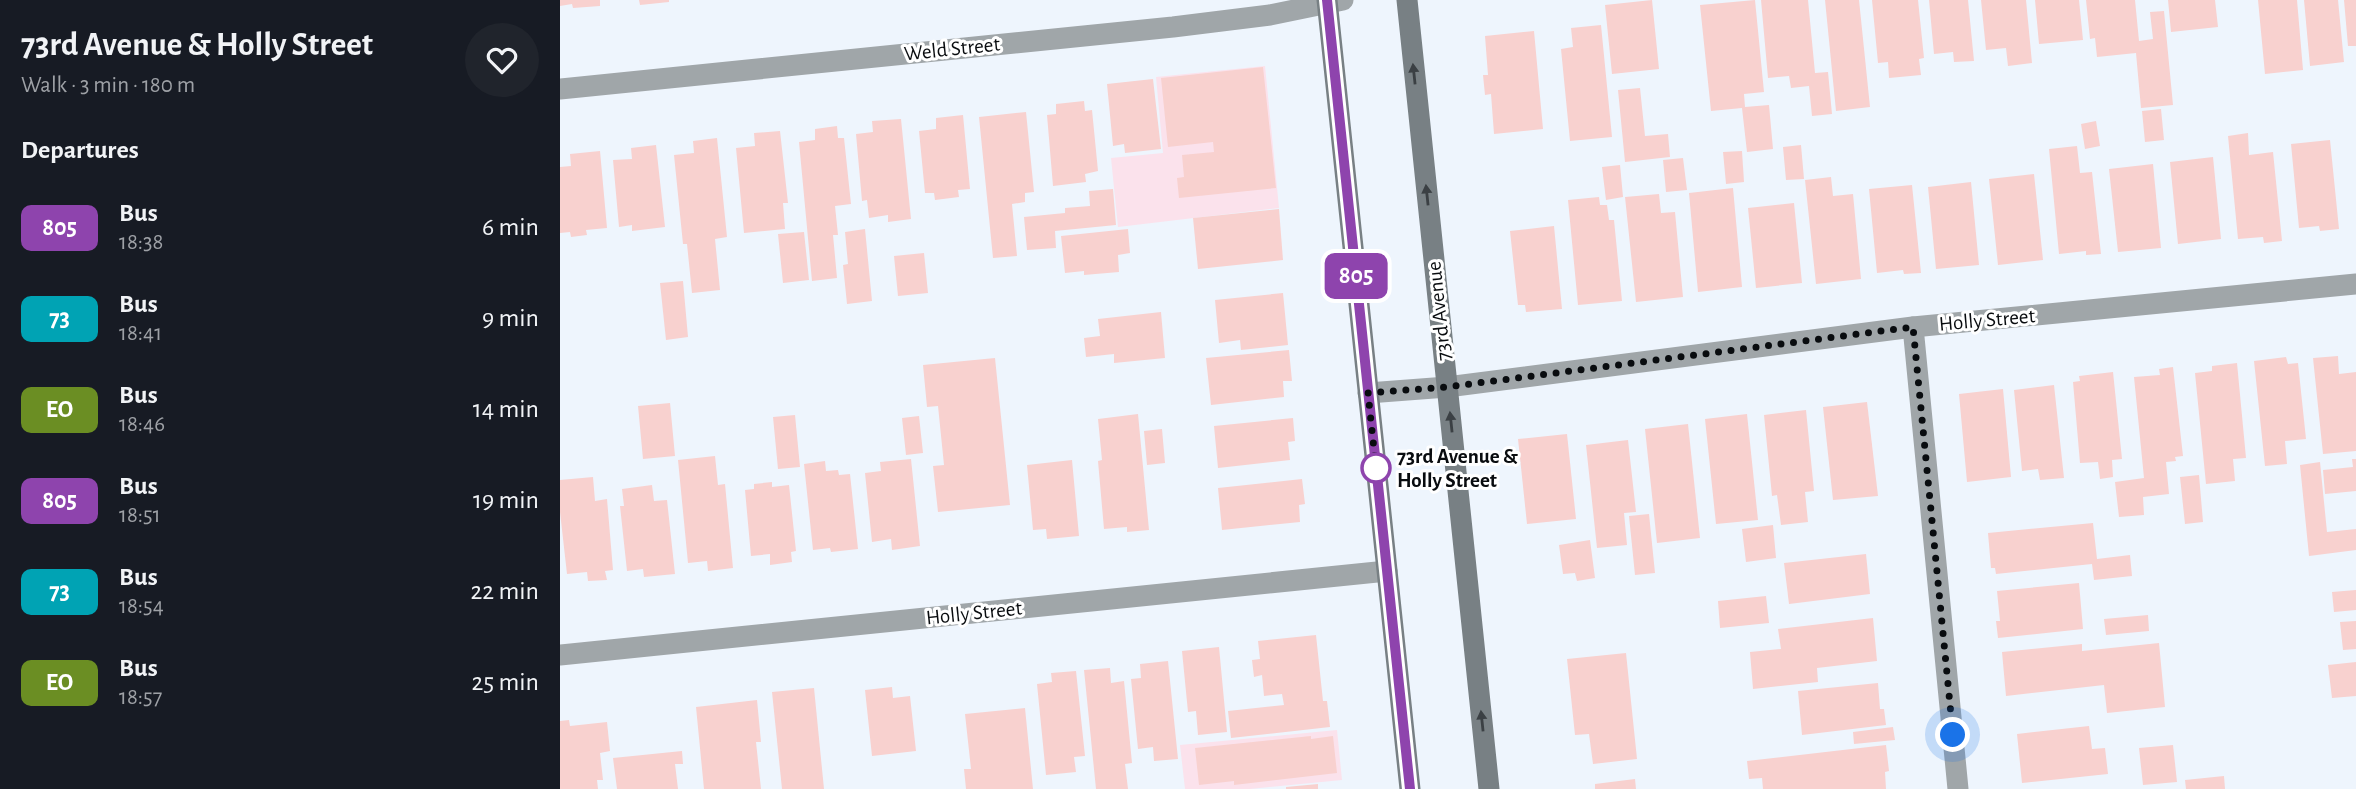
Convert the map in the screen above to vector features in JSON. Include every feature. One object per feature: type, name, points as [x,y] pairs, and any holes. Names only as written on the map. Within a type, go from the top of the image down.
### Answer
[{"type":"main road","name":"73rd Avenue","points":[[1407,0],[1489,789]]},
{"type":"main road","points":[[1333,1],[1368,393],[1410,789]]},
{"type":"street","name":"Weld Street","points":[[560,89],[1173,27],[1269,15],[1333,1]]},
{"type":"street","name":"Holly Street","points":[[1368,393],[1447,387],[1913,327],[2356,284]]},
{"type":"street","points":[[1913,327],[1958,789]]},
{"type":"street","name":"Holly Street","points":[[560,655],[1387,570]]},
{"type":"shaded area","points":[[1265,66],[1279,208],[1118,227],[1111,158],[1163,153],[1156,77]]},
{"type":"shaded area","points":[[1337,730],[1342,780],[1250,789],[1185,789],[1180,745]]},
{"type":"building","points":[[560,0],[600,0],[600,6],[573,8],[572,4],[560,6]]},
{"type":"building","points":[[639,0],[669,0],[669,2],[640,5]]},
{"type":"building","points":[[1652,0],[1659,69],[1612,74],[1605,5]]},
{"type":"building","points":[[1755,0],[1764,92],[1744,94],[1745,107],[1769,105],[1773,149],[1747,152],[1742,108],[1711,111],[1700,5]]},
{"type":"building","points":[[1761,0],[1808,0],[1815,73],[1828,72],[1832,114],[1812,116],[1809,86],[1791,88],[1789,76],[1768,78]]},
{"type":"building","points":[[1825,0],[1859,0],[1870,107],[1836,111]]},
{"type":"building","points":[[1872,0],[1918,0],[1924,58],[1919,59],[1921,75],[1889,78],[1888,62],[1878,63]]},
{"type":"building","points":[[1929,0],[1968,0],[1974,61],[1954,62],[1953,52],[1934,54]]},
{"type":"building","points":[[1981,0],[2026,0],[2032,63],[2008,66],[2006,48],[1986,50]]},
{"type":"building","points":[[2035,0],[2079,0],[2083,40],[2039,44]]},
{"type":"building","points":[[2086,0],[2135,0],[2139,41],[2153,39],[2150,12],[2164,11],[2173,105],[2141,108],[2136,53],[2097,57],[2095,38],[2090,39]]},
{"type":"building","points":[[2168,0],[2215,0],[2218,27],[2171,32]]},
{"type":"building","points":[[2258,0],[2297,0],[2303,70],[2265,74]]},
{"type":"building","points":[[2304,0],[2338,0],[2344,62],[2310,66]]},
{"type":"building","points":[[2344,0],[2356,0],[2356,46],[2348,46]]},
{"type":"building","points":[[1601,25],[1612,137],[1570,141],[1561,49],[1573,47],[1571,28]]},
{"type":"building","points":[[1534,31],[1543,129],[1494,134],[1491,94],[1485,95],[1483,75],[1488,75],[1485,36]]},
{"type":"building","points":[[1263,67],[1276,188],[1179,198],[1177,178],[1184,177],[1182,155],[1214,152],[1213,142],[1168,147],[1161,78]]},
{"type":"building","points":[[1153,79],[1161,149],[1125,153],[1124,144],[1113,146],[1107,84]]},
{"type":"building","points":[[1640,88],[1645,136],[1668,134],[1670,157],[1625,162],[1618,90]]},
{"type":"building","points":[[1084,101],[1085,111],[1092,110],[1098,171],[1085,174],[1086,182],[1053,186],[1047,115],[1056,114],[1056,104]]},
{"type":"building","points":[[2161,109],[2164,140],[2145,142],[2142,111]]},
{"type":"building","points":[[1026,112],[1034,192],[1025,193],[1025,202],[1012,204],[1017,256],[993,258],[979,117]]},
{"type":"building","points":[[963,115],[970,189],[958,190],[959,197],[935,200],[934,193],[925,193],[919,131],[936,129],[936,118]]},
{"type":"building","points":[[901,119],[911,219],[888,222],[888,215],[869,218],[867,200],[862,201],[856,134],[873,132],[872,121]]},
{"type":"building","points":[[2096,121],[2100,146],[2085,149],[2081,124]]},
{"type":"building","points":[[837,126],[838,138],[844,138],[851,204],[835,206],[838,235],[833,235],[837,278],[812,281],[799,142],[815,140],[815,129]]},
{"type":"building","points":[[780,131],[788,203],[783,203],[785,229],[744,233],[736,148],[755,146],[754,133]]},
{"type":"building","points":[[2248,133],[2249,155],[2273,152],[2282,241],[2264,243],[2263,237],[2238,239],[2228,136]]},
{"type":"building","points":[[717,138],[727,237],[715,239],[720,290],[692,293],[687,244],[683,244],[674,155],[694,153],[693,141]]},
{"type":"building","points":[[2330,140],[2339,229],[2320,231],[2319,226],[2299,228],[2291,144]]},
{"type":"building","points":[[656,145],[665,227],[632,231],[632,225],[619,227],[613,160],[632,159],[631,148]]},
{"type":"building","points":[[1801,145],[1804,179],[1786,180],[1783,147]]},
{"type":"building","points":[[2077,146],[2080,173],[2092,172],[2101,254],[2086,255],[2086,251],[2059,254],[2049,149]]},
{"type":"building","points":[[600,151],[607,228],[586,230],[587,235],[571,237],[570,232],[560,233],[560,167],[571,166],[570,154]]},
{"type":"building","points":[[1742,151],[1744,182],[1726,184],[1723,152]]},
{"type":"building","points":[[2213,157],[2221,239],[2178,244],[2170,162]]},
{"type":"building","points":[[1683,158],[1687,190],[1666,192],[1663,160]]},
{"type":"building","points":[[2153,164],[2161,248],[2118,252],[2109,169]]},
{"type":"building","points":[[1620,165],[1623,197],[1606,200],[1602,167]]},
{"type":"building","points":[[2034,174],[2043,260],[1998,265],[1989,179]]},
{"type":"building","points":[[1831,177],[1833,196],[1853,194],[1861,279],[1816,284],[1805,180]]},
{"type":"building","points":[[1971,182],[1979,265],[1936,269],[1928,187]]},
{"type":"building","points":[[1912,185],[1921,273],[1904,274],[1903,270],[1877,273],[1869,189]]},
{"type":"building","points":[[1733,188],[1742,287],[1698,292],[1689,193]]},
{"type":"building","points":[[1113,189],[1116,225],[1055,231],[1056,248],[1027,250],[1024,217],[1065,213],[1065,208],[1090,206],[1089,191]]},
{"type":"building","points":[[1659,194],[1661,213],[1675,212],[1683,297],[1636,302],[1625,197]]},
{"type":"building","points":[[1599,197],[1600,205],[1607,205],[1609,220],[1614,220],[1622,301],[1578,305],[1568,200]]},
{"type":"building","points":[[1794,203],[1802,283],[1756,288],[1748,208]]},
{"type":"building","points":[[1279,209],[1283,260],[1198,269],[1193,218]]},
{"type":"building","points":[[1554,226],[1562,309],[1526,312],[1525,305],[1518,305],[1510,231]]},
{"type":"building","points":[[865,229],[872,301],[847,304],[843,265],[848,264],[845,232]]},
{"type":"building","points":[[1128,229],[1130,253],[1118,255],[1119,272],[1084,275],[1084,271],[1065,273],[1061,236]]},
{"type":"building","points":[[804,232],[809,280],[783,283],[778,234]]},
{"type":"building","points":[[924,253],[928,293],[898,296],[894,256]]},
{"type":"building","points":[[683,281],[688,337],[666,340],[660,283]]},
{"type":"building","points":[[1283,293],[1288,345],[1241,350],[1240,340],[1219,343],[1215,300]]},
{"type":"building","points":[[1161,312],[1165,358],[1114,363],[1114,354],[1086,357],[1084,338],[1100,336],[1098,319]]},
{"type":"building","points":[[1289,350],[1292,381],[1283,381],[1284,397],[1211,405],[1206,358]]},
{"type":"building","points":[[2338,356],[2339,374],[2356,372],[2356,451],[2323,454],[2313,358]]},
{"type":"building","points":[[2286,357],[2288,364],[2298,363],[2306,439],[2285,441],[2287,464],[2265,466],[2254,361]]},
{"type":"building","points":[[995,358],[1010,505],[938,512],[933,466],[944,465],[938,406],[927,407],[923,365]]},
{"type":"building","points":[[2237,363],[2246,458],[2233,459],[2235,481],[2206,484],[2195,373],[2212,371],[2212,366]]},
{"type":"building","points":[[2173,367],[2183,456],[2175,457],[2176,461],[2166,462],[2169,494],[2143,497],[2144,515],[2119,517],[2115,482],[2144,478],[2134,377],[2160,375],[2159,369]]},
{"type":"building","points":[[2113,372],[2122,459],[2112,460],[2113,477],[2100,479],[2098,462],[2080,463],[2073,382],[2080,381],[2079,376]]},
{"type":"building","points":[[2054,385],[2064,478],[2040,480],[2038,469],[2022,471],[2014,390]]},
{"type":"building","points":[[2003,389],[2011,477],[1967,482],[1959,394]]},
{"type":"building","points":[[1867,402],[1878,496],[1833,500],[1823,407]]},
{"type":"building","points":[[670,403],[675,456],[643,459],[638,406]]},
{"type":"building","points":[[1806,410],[1814,491],[1805,492],[1808,522],[1781,525],[1777,495],[1772,496],[1764,415]]},
{"type":"building","points":[[1138,414],[1149,530],[1127,532],[1127,527],[1104,529],[1098,461],[1102,460],[1098,419]]},
{"type":"building","points":[[1747,414],[1758,520],[1716,524],[1705,419]]},
{"type":"building","points":[[795,415],[800,467],[778,469],[773,417]]},
{"type":"building","points":[[919,416],[923,453],[906,455],[902,418]]},
{"type":"building","points":[[1293,418],[1295,441],[1288,442],[1290,460],[1218,468],[1214,426]]},
{"type":"building","points":[[1688,424],[1700,538],[1657,543],[1645,429]]},
{"type":"building","points":[[1162,429],[1165,463],[1147,465],[1144,431]]},
{"type":"building","points":[[1567,434],[1576,519],[1527,524],[1518,439]]},
{"type":"building","points":[[1628,440],[1636,512],[1624,513],[1627,545],[1597,548],[1586,445]]},
{"type":"building","points":[[715,456],[718,485],[725,484],[733,568],[708,571],[707,561],[688,563],[678,460]]},
{"type":"building","points":[[911,459],[920,546],[892,550],[891,539],[872,542],[865,473],[881,471],[880,462]]},
{"type":"building","points":[[2352,459],[2356,459],[2356,491],[2325,494],[2323,470],[2353,467]]},
{"type":"building","points":[[1072,460],[1079,536],[1047,539],[1046,529],[1033,530],[1027,465]]},
{"type":"building","points":[[825,461],[826,471],[838,470],[839,475],[850,474],[858,549],[831,552],[830,548],[813,550],[804,464]]},
{"type":"building","points":[[2320,462],[2327,532],[2356,529],[2356,550],[2309,556],[2300,465]]},
{"type":"building","points":[[2199,475],[2203,522],[2185,524],[2180,477]]},
{"type":"building","points":[[593,477],[595,501],[607,499],[613,570],[605,571],[607,580],[588,581],[587,572],[567,574],[560,512],[560,480]]},
{"type":"building","points":[[1302,479],[1305,504],[1299,505],[1300,522],[1222,530],[1218,488]]},
{"type":"building","points":[[772,482],[772,487],[789,485],[796,551],[791,552],[792,562],[770,565],[770,554],[751,556],[745,490],[754,489],[754,484]]},
{"type":"building","points":[[652,485],[654,501],[667,500],[675,574],[644,577],[643,569],[627,571],[620,506],[624,506],[622,489]]},
{"type":"building","points":[[1649,514],[1655,573],[1635,575],[1629,516]]},
{"type":"building","points":[[2093,523],[2097,559],[2130,555],[2132,576],[2094,580],[2092,564],[1996,574],[1995,568],[1991,568],[1988,533]]},
{"type":"building","points":[[1773,525],[1776,558],[1746,562],[1742,529]]},
{"type":"building","points":[[1590,540],[1595,578],[1577,581],[1575,573],[1563,574],[1559,545]]},
{"type":"building","points":[[1866,554],[1870,594],[1789,604],[1784,563]]},
{"type":"building","points":[[2079,583],[2083,629],[1998,638],[1996,621],[2000,621],[1997,591]]},
{"type":"building","points":[[2356,590],[2356,610],[2334,612],[2332,592]]},
{"type":"building","points":[[1766,596],[1769,623],[1720,628],[1718,601]]},
{"type":"building","points":[[2148,615],[2149,631],[2106,635],[2104,619]]},
{"type":"building","points":[[1873,618],[1877,661],[1817,668],[1818,682],[1753,689],[1750,652],[1781,649],[1778,629]]},
{"type":"building","points":[[2356,621],[2356,649],[2343,650],[2340,622]]},
{"type":"building","points":[[1316,635],[1323,701],[1327,701],[1330,727],[1231,738],[1228,711],[1284,705],[1282,694],[1264,696],[1262,675],[1254,677],[1252,660],[1260,659],[1258,641]]},
{"type":"building","points":[[2159,643],[2165,707],[2107,713],[2104,685],[2006,696],[2002,652],[2082,644],[2082,651]]},
{"type":"building","points":[[1219,647],[1227,732],[1198,735],[1196,711],[1188,712],[1182,651]]},
{"type":"building","points":[[1626,653],[1637,759],[1593,764],[1589,734],[1575,735],[1567,659]]},
{"type":"building","points":[[1168,661],[1178,759],[1154,761],[1153,747],[1138,749],[1131,679],[1141,678],[1140,664]]},
{"type":"building","points":[[2356,662],[2356,696],[2332,698],[2328,665]]},
{"type":"building","points":[[1110,668],[1111,683],[1124,681],[1132,763],[1125,764],[1128,789],[1096,789],[1084,670]]},
{"type":"building","points":[[1076,671],[1085,756],[1074,757],[1076,772],[1046,775],[1037,684],[1052,682],[1051,673]]},
{"type":"building","points":[[1878,683],[1880,709],[1884,709],[1886,725],[1802,735],[1798,691]]},
{"type":"building","points":[[892,687],[893,698],[910,696],[916,751],[872,756],[865,690]]},
{"type":"building","points":[[814,688],[824,789],[782,789],[772,692]]},
{"type":"building","points":[[757,700],[761,742],[756,742],[761,789],[704,789],[696,707]]},
{"type":"building","points":[[1025,708],[1033,789],[966,789],[964,769],[971,769],[965,714]]},
{"type":"building","points":[[569,720],[570,726],[607,722],[610,751],[600,753],[603,780],[597,780],[598,789],[560,789],[560,721]]},
{"type":"building","points":[[2089,726],[2092,749],[2105,748],[2108,774],[2022,783],[2017,734]]},
{"type":"building","points":[[1893,727],[1895,740],[1854,744],[1853,732]]},
{"type":"building","points":[[1311,736],[1311,739],[1333,736],[1337,773],[1234,785],[1234,781],[1199,785],[1195,748]]},
{"type":"building","points":[[1886,745],[1889,771],[1885,772],[1886,789],[1763,789],[1762,778],[1749,779],[1747,761]]},
{"type":"building","points":[[2173,745],[2177,782],[2143,785],[2139,748]]},
{"type":"building","points":[[682,751],[683,764],[675,764],[678,789],[617,789],[613,758]]},
{"type":"building","points":[[2224,776],[2225,789],[2186,789],[2185,780]]},
{"type":"building","points":[[1635,779],[1636,789],[1595,789],[1595,784]]},
{"type":"building","points":[[1318,784],[1318,789],[1286,789],[1286,787]]},
{"type":"bus line","name":"805","points":[[1327,0],[1410,789]]},
{"type":"place","name":"73rd Avenue & Holly Street","points":[[1376,468]]},
{"type":"route","points":[[1376,468],[1368,393],[1447,387],[1913,327],[1953,735]]}]
